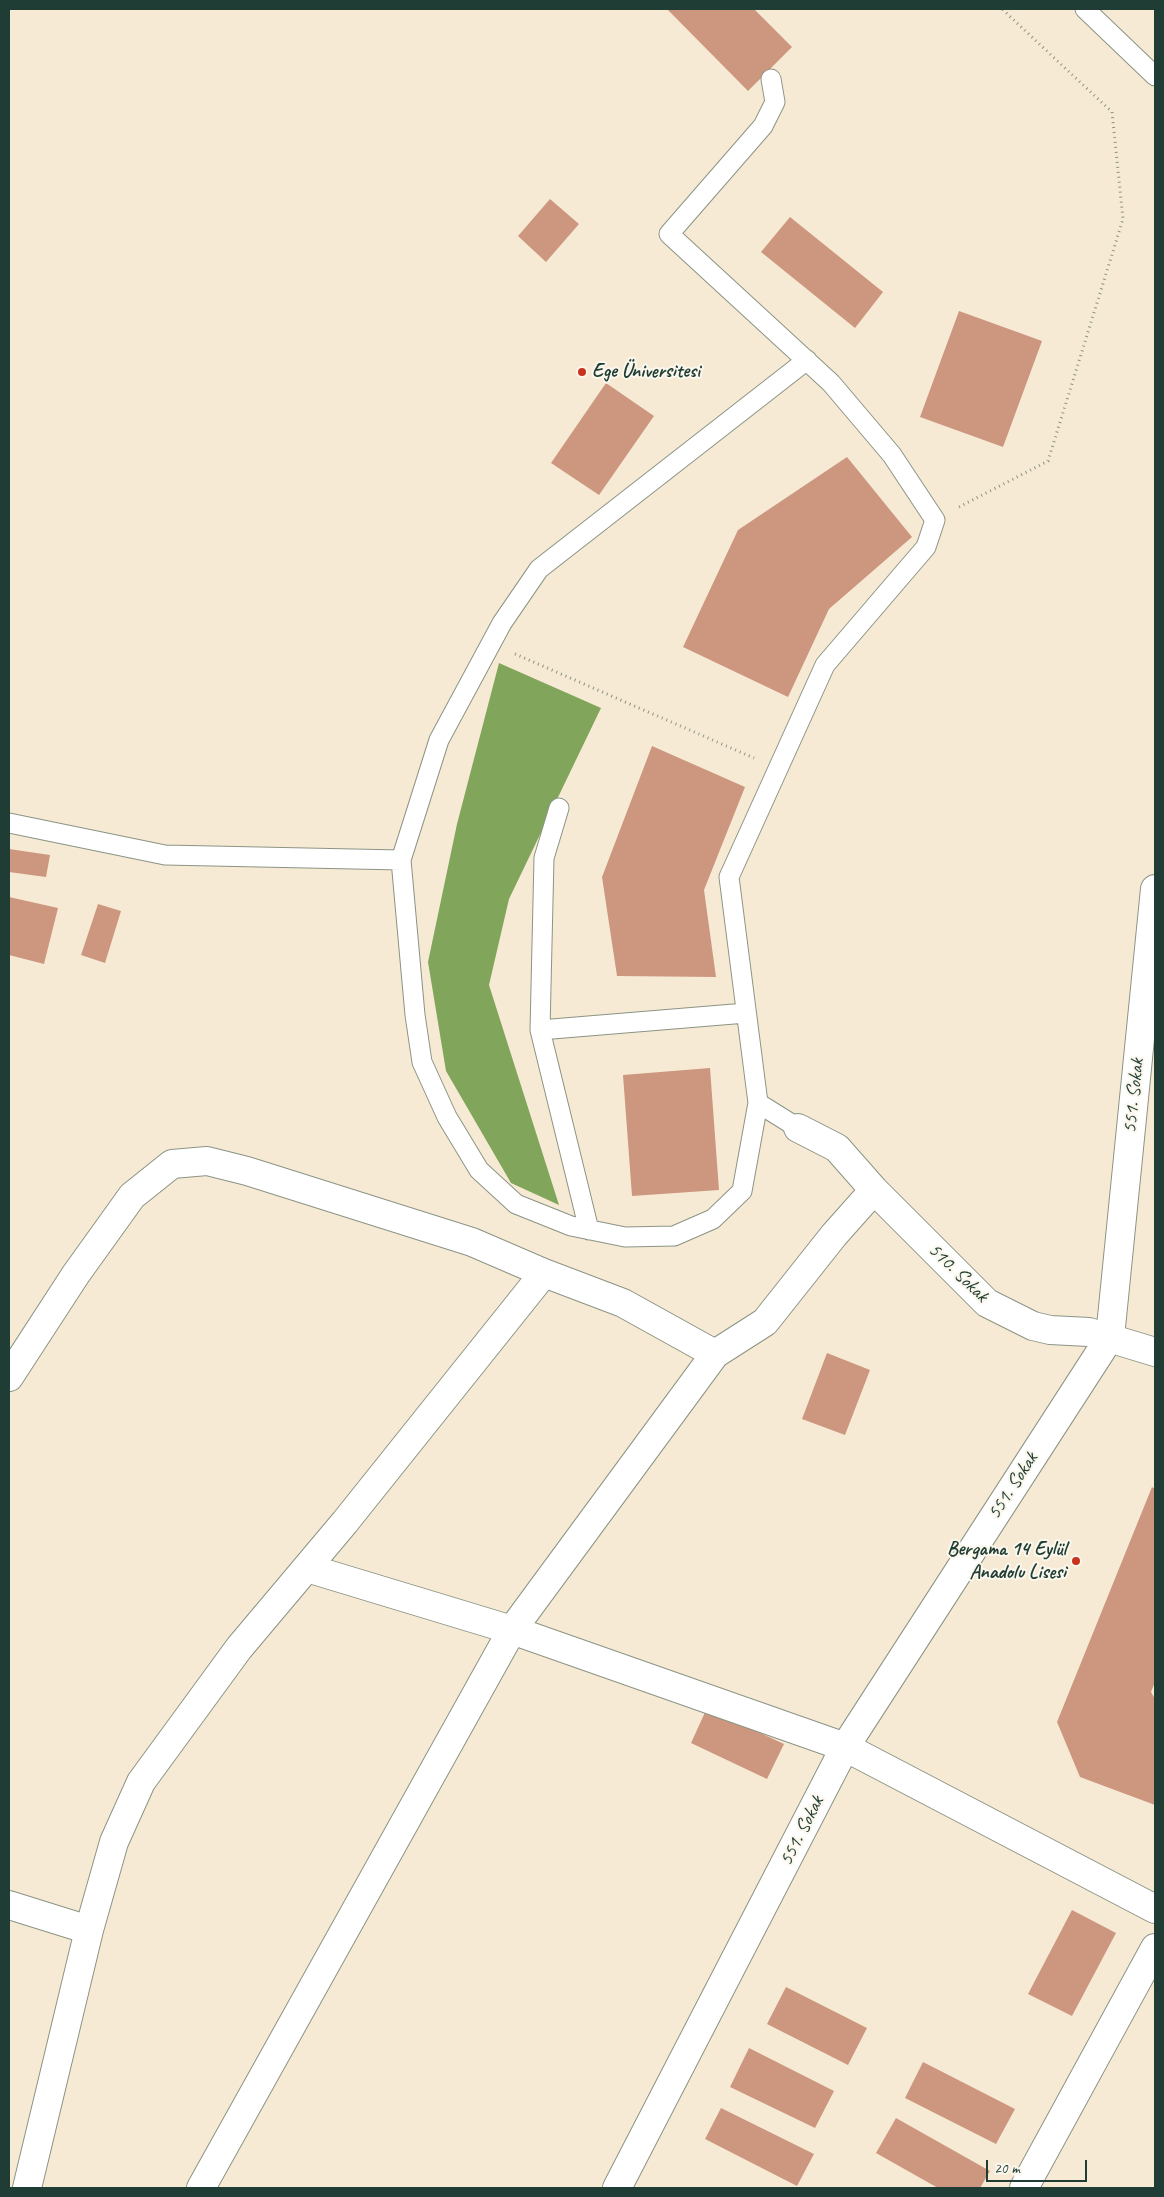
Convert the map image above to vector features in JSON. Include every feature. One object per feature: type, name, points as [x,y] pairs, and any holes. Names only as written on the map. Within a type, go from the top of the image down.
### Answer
[{"type":"street","name":"551. Sokak","points":[[617,2188],[845,1747],[1110,1337],[1155,889]]},
{"type":"street","name":"510. Sokak","points":[[798,1128],[837,1148],[874,1190],[987,1303],[1033,1326],[1050,1330],[1089,1332],[1155,1352]]},
{"type":"street","points":[[9,1376],[76,1274],[132,1196],[172,1164],[207,1161],[247,1171],[472,1242],[544,1273],[624,1304],[715,1354]]},
{"type":"street","points":[[201,2188],[512,1630],[715,1354],[765,1322],[834,1235],[874,1190]]},
{"type":"street","points":[[27,2188],[89,1930],[114,1842],[141,1782],[239,1648],[307,1568],[544,1273]]},
{"type":"street","points":[[307,1568],[512,1630],[845,1747],[1155,1909]]},
{"type":"street","points":[[9,1905],[89,1930]]},
{"type":"street","points":[[1024,2188],[1155,1948]]},
{"type":"lane","points":[[1085,9],[1155,76]]},
{"type":"lane","points":[[771,80],[775,102],[763,126],[669,234],[807,360],[831,382],[892,455],[934,520],[926,547],[825,664],[729,877],[758,1103],[742,1191],[713,1219],[674,1236],[625,1236],[571,1226],[516,1204],[479,1170],[447,1117],[422,1062],[415,1015],[401,860],[439,740],[502,623],[538,569],[807,360]]},
{"type":"lane","points":[[559,808],[544,858],[540,1030],[589,1230]]},
{"type":"lane","points":[[9,824],[165,855],[401,860]]},
{"type":"lane","points":[[540,1030],[746,1013]]},
{"type":"lane","points":[[758,1103],[798,1128]]},
{"type":"path","points":[[934,520],[1048,461],[1123,219],[1112,112],[1002,9]]},
{"type":"path","points":[[491,644],[779,768]]},
{"type":"green space","points":[[499,663],[601,708],[509,899],[489,985],[559,1205],[511,1183],[446,1071],[428,962],[457,824]]},
{"type":"building","points":[[667,9],[754,9],[792,47],[748,91]]},
{"type":"building","points":[[550,199],[579,224],[546,262],[518,236]]},
{"type":"building","points":[[790,217],[883,292],[855,328],[761,252]]},
{"type":"building","points":[[959,311],[1042,341],[1003,447],[920,417]]},
{"type":"building","points":[[606,383],[654,416],[599,495],[551,463]]},
{"type":"building","points":[[847,457],[912,537],[829,609],[788,697],[683,647],[738,530]]},
{"type":"building","points":[[652,746],[745,787],[704,890],[716,977],[617,976],[602,877]]},
{"type":"building","points":[[9,849],[50,855],[46,877],[9,872]]},
{"type":"building","points":[[9,897],[58,908],[44,964],[9,955]]},
{"type":"building","points":[[98,904],[121,911],[105,963],[81,955]]},
{"type":"building","points":[[710,1068],[719,1190],[632,1196],[623,1075]]},
{"type":"building","points":[[827,1353],[870,1370],[845,1435],[802,1419]]},
{"type":"building","name":"Bergama 14 Eylül Anadolu Lisesi","points":[[1152,1487],[1155,1489],[1155,1682],[1151,1692],[1155,1699],[1155,1805],[1080,1777],[1057,1722]]},
{"type":"building","points":[[707,1708],[784,1744],[767,1779],[691,1743]]},
{"type":"building","points":[[1072,1910],[1116,1933],[1072,2016],[1028,1994]]},
{"type":"building","points":[[786,1987],[867,2028],[848,2065],[767,2024]]},
{"type":"building","points":[[749,2048],[834,2091],[815,2128],[730,2087]]},
{"type":"building","points":[[923,2062],[1015,2109],[996,2144],[905,2098]]},
{"type":"building","points":[[721,2108],[814,2154],[797,2186],[705,2139]]},
{"type":"building","points":[[896,2118],[990,2171],[980,2188],[938,2188],[876,2153]]},
{"type":"place","name":"Ege Üniversitesi","points":[[582,372]]},
{"type":"place","name":"Bergama 14 Eylül Anadolu Lisesi","points":[[1076,1561]]}]
